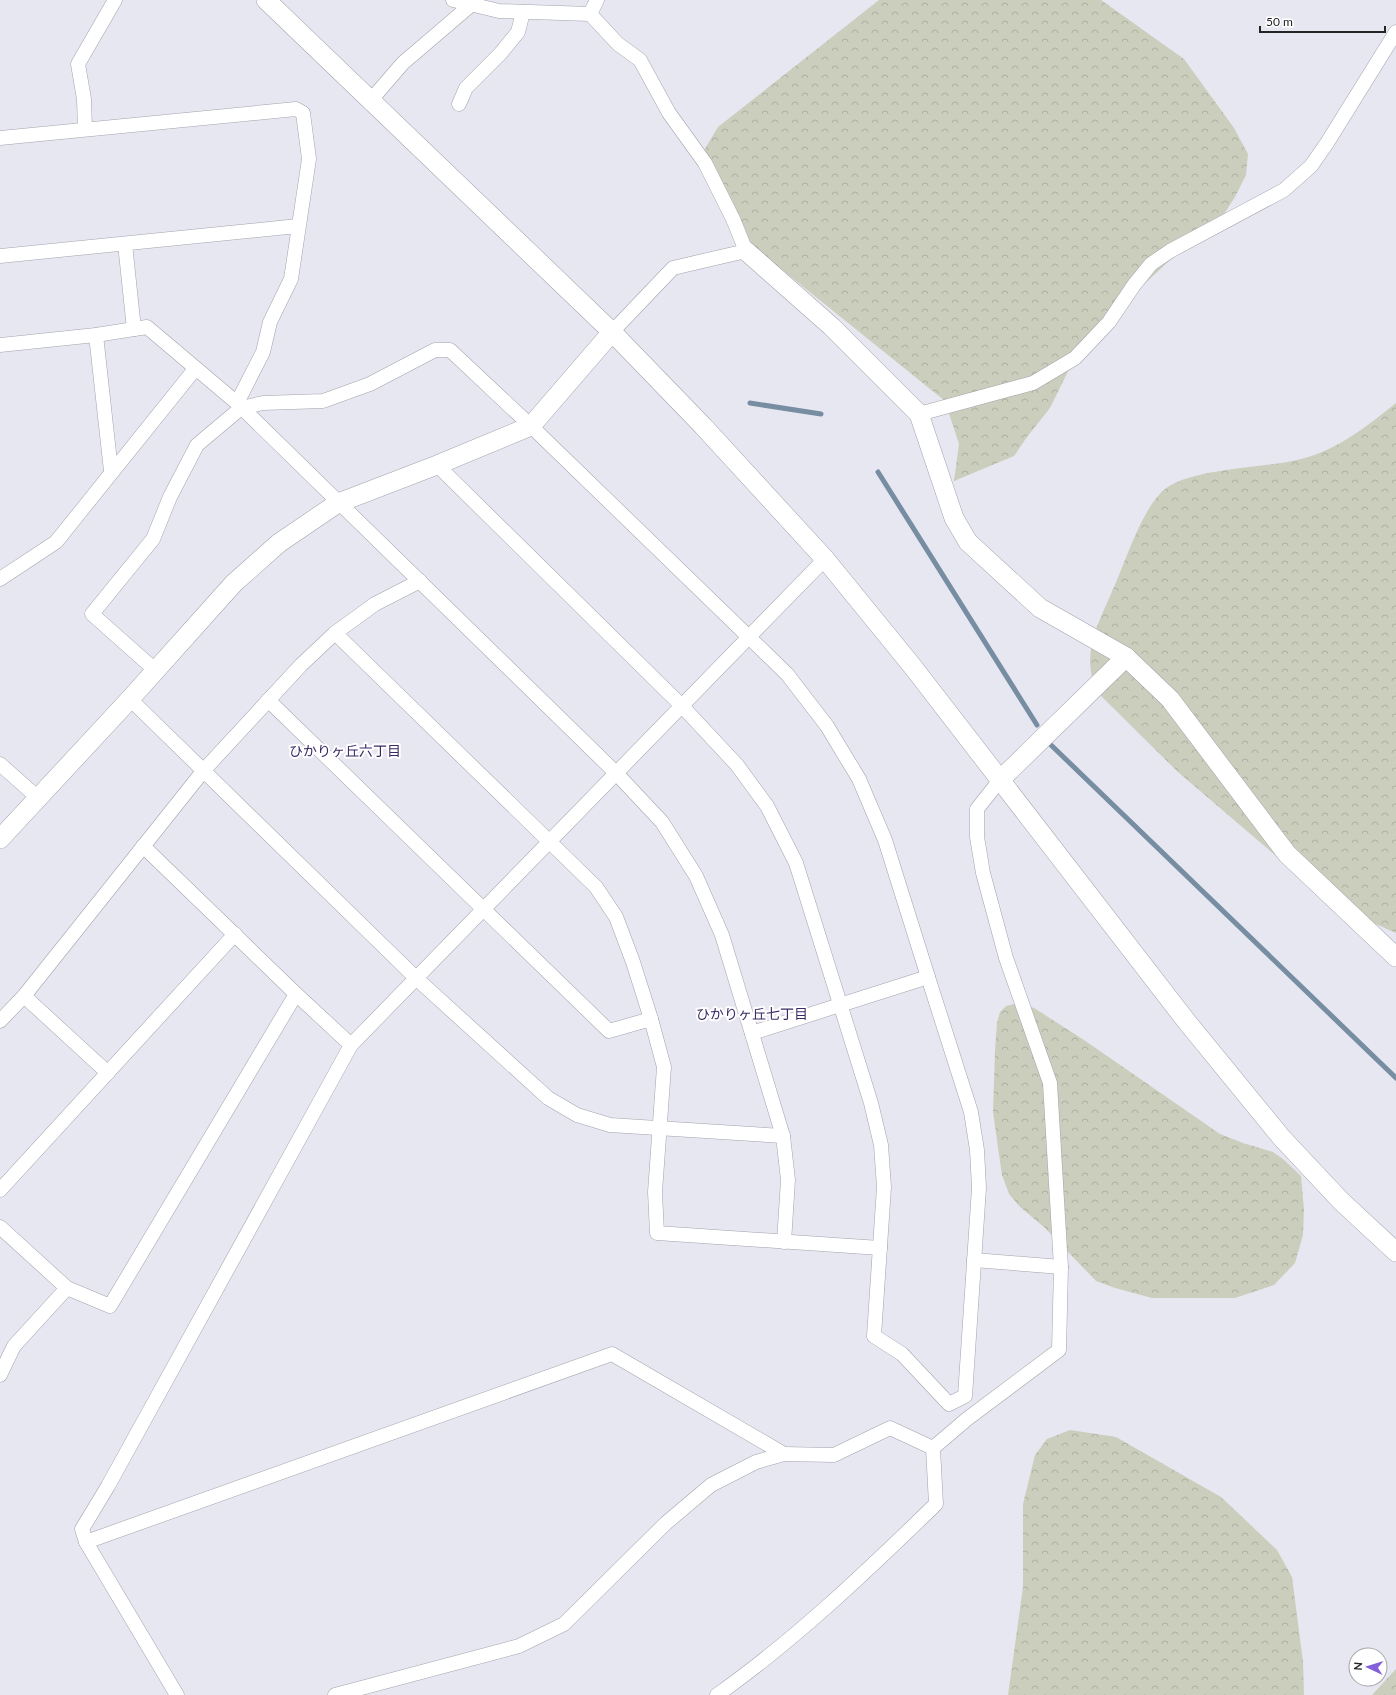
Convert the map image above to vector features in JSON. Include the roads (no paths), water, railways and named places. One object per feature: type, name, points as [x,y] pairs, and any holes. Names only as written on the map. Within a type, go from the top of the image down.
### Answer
[{"type":"street","points":[[85,129],[84,99],[78,64],[115,0]]},
{"type":"street","points":[[266,0],[612,332],[703,426],[825,560],[913,667],[1187,1022],[1282,1136],[1341,1201],[1396,1252]]},
{"type":"street","points":[[453,0],[499,11],[590,14],[618,44],[640,60],[669,113],[705,163],[733,219],[746,251],[832,327],[919,414],[954,518],[968,542],[1040,608],[1126,657],[1170,699],[1287,854],[1396,957]]},
{"type":"street","points":[[590,14],[597,0]]},
{"type":"street","points":[[371,100],[403,63],[472,4]]},
{"type":"street","points":[[459,104],[466,88],[500,54],[518,32],[523,12]]},
{"type":"street","points":[[919,414],[1033,383],[1075,358],[1109,322],[1151,264],[1170,251],[1284,190],[1311,166],[1396,32]]},
{"type":"street","points":[[0,138],[296,109],[304,113],[309,159],[291,279],[270,322],[263,352],[239,405],[197,445],[170,497],[153,539],[92,614],[155,670]]},
{"type":"street","points":[[0,256],[298,226]]},
{"type":"street","points":[[125,244],[134,330]]},
{"type":"street","points":[[0,839],[37,797],[130,699],[234,582],[279,543],[338,503],[437,465],[531,426],[612,332],[673,268],[746,251]]},
{"type":"street","points":[[0,345],[96,335],[147,327],[239,405],[616,772],[662,822],[696,876],[722,935],[783,1136],[788,1180],[784,1242]]},
{"type":"street","points":[[96,335],[111,471]]},
{"type":"street","points":[[239,405],[323,401],[370,384],[435,350],[450,350],[788,674],[827,726],[859,779],[885,840],[971,1112],[977,1150],[979,1188],[965,1396],[949,1404],[902,1354],[874,1336],[884,1187],[881,1145],[872,1102],[796,864],[766,806],[737,765],[682,706],[437,465]]},
{"type":"street","points":[[0,579],[56,542],[111,471],[195,369]]},
{"type":"street","points":[[176,1695],[86,1542],[82,1529],[108,1486],[351,1045],[417,979],[616,772],[825,560]]},
{"type":"street","points":[[0,1021],[24,996],[204,770],[301,665],[335,633],[375,604],[420,581]]},
{"type":"street","points":[[335,633],[596,887],[616,917],[633,962],[664,1067],[655,1192],[657,1233],[880,1248]]},
{"type":"street","points":[[933,1448],[967,1419],[1059,1350],[1061,1267],[1050,1083],[1004,951],[982,873],[977,837],[977,809],[1000,780],[1126,657]]},
{"type":"street","points":[[130,699],[417,979],[548,1098],[578,1115],[610,1125],[783,1136]]},
{"type":"street","points":[[268,700],[609,1031],[651,1019]]},
{"type":"street","points":[[0,764],[37,797]]},
{"type":"street","points":[[143,846],[351,1045]]},
{"type":"street","points":[[0,1190],[235,934]]},
{"type":"street","points":[[752,1033],[928,977]]},
{"type":"street","points":[[0,1227],[67,1288],[110,1306],[296,994]]},
{"type":"street","points":[[24,996],[108,1073]]},
{"type":"street","points":[[974,1260],[1061,1267]]},
{"type":"street","points":[[0,1375],[14,1346],[67,1288]]},
{"type":"street","points":[[86,1542],[612,1354],[784,1454]]},
{"type":"street","points":[[335,1695],[519,1646],[564,1624],[666,1523],[711,1485],[756,1462],[784,1454],[834,1455],[890,1428],[933,1448]]},
{"type":"street","points":[[717,1695],[758,1666],[865,1573],[936,1504],[933,1448]]},
{"type":"waterway","points":[[750,403],[821,414]]},
{"type":"waterway","points":[[878,472],[1037,725]]},
{"type":"waterway","points":[[1051,745],[1396,1078]]},
{"type":"district","name":"ひかりヶ丘六丁目","points":[[345,750]]},
{"type":"district","name":"ひかりヶ丘七丁目","points":[[752,1013]]}]
